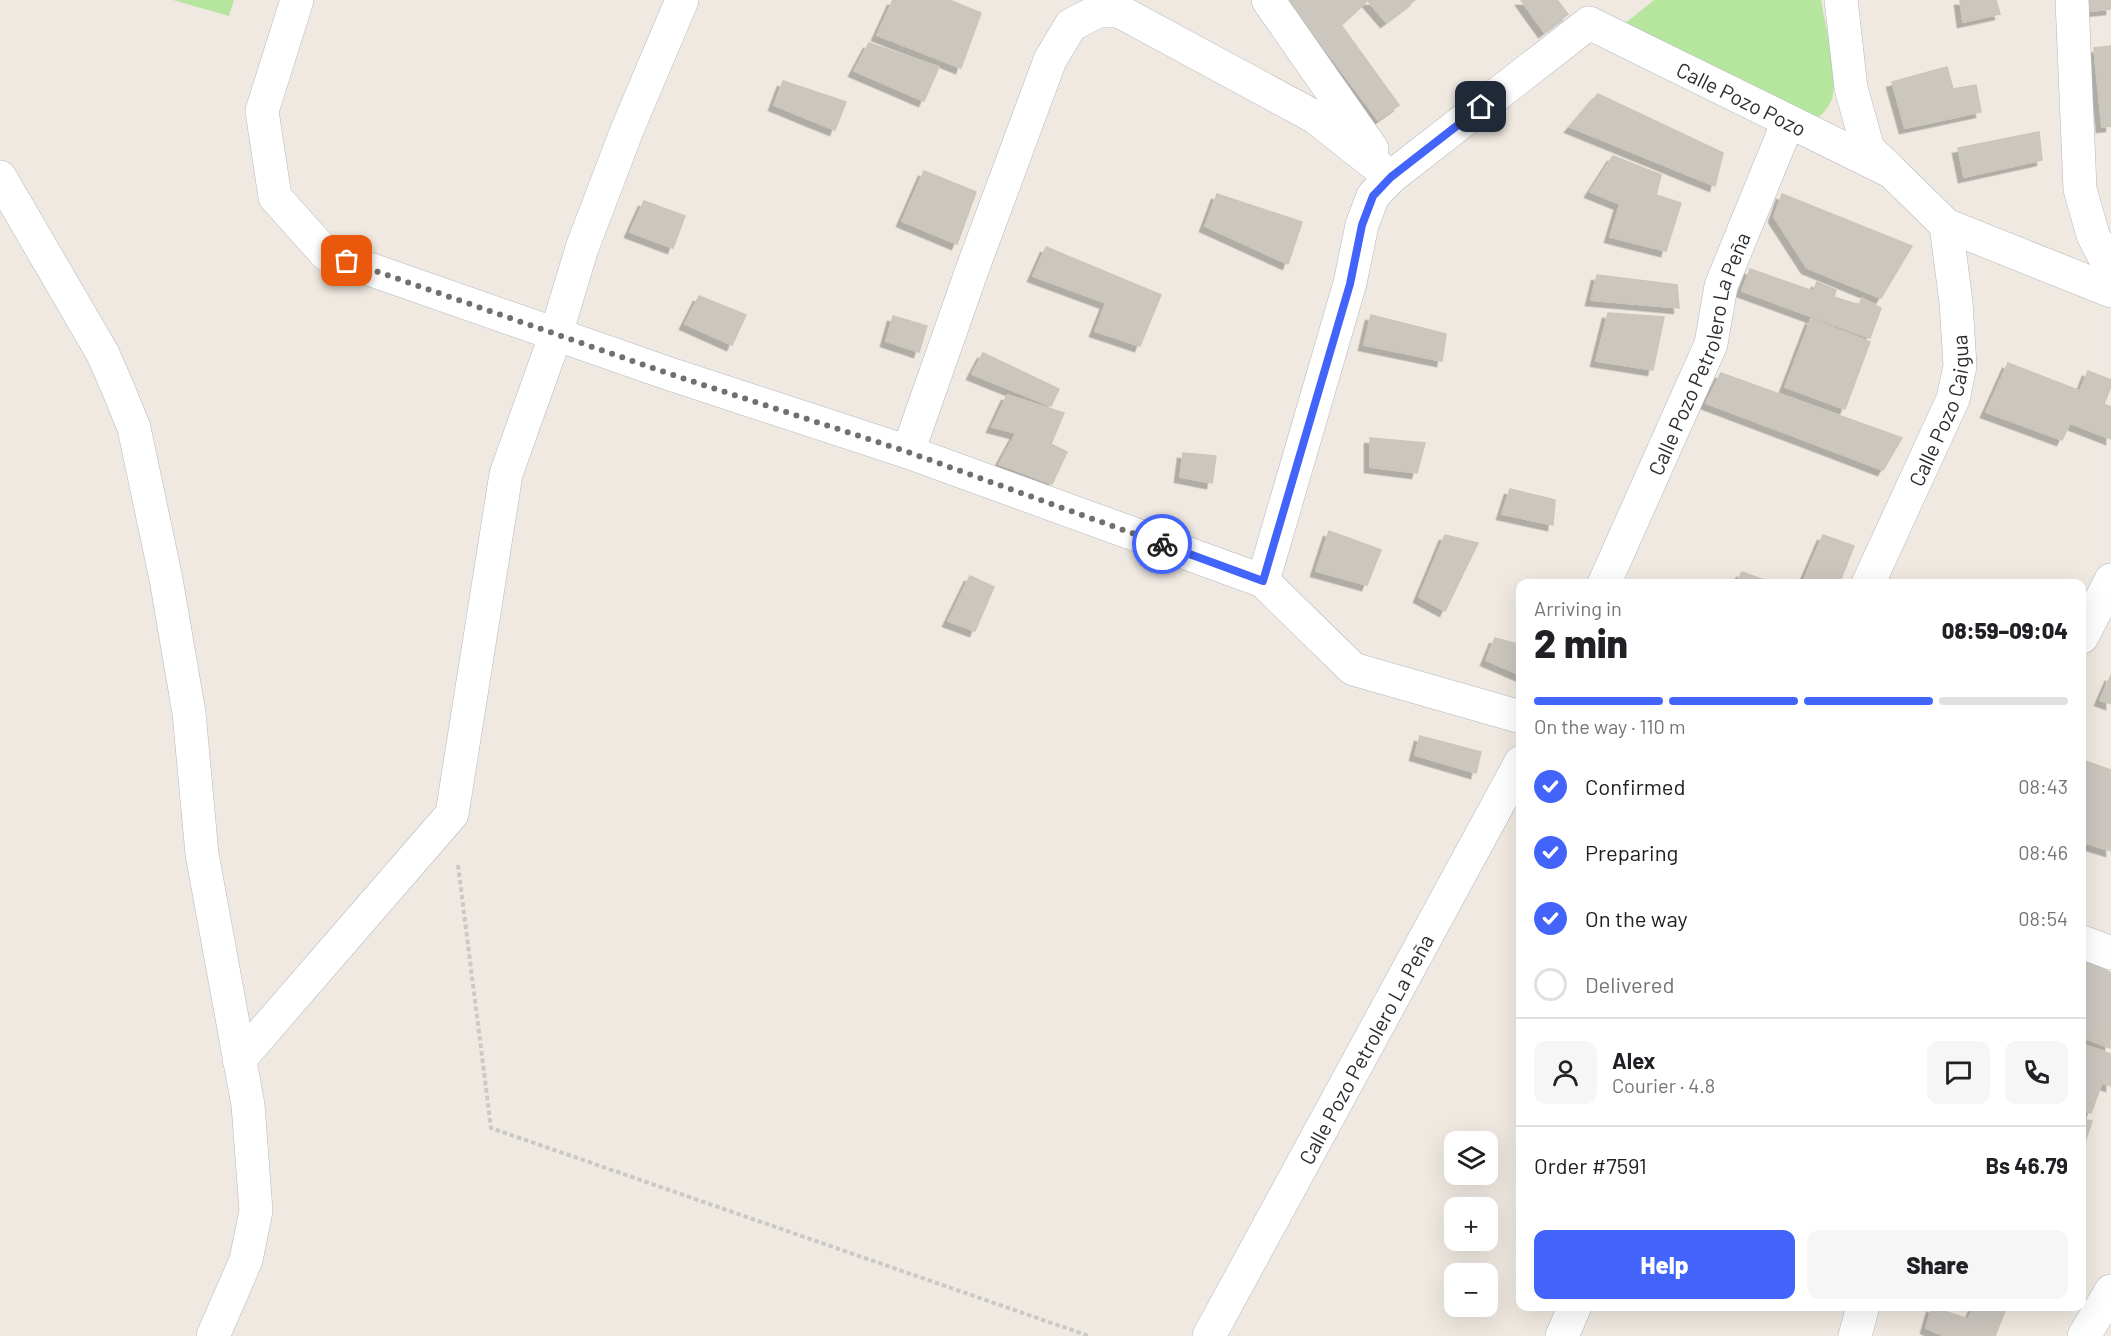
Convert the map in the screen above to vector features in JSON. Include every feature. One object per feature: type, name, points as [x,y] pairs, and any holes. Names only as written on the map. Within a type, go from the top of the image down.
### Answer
[{"type":"street","points":[[297,0],[262,111],[275,197],[326,254],[667,373],[908,452],[1263,581],[1353,669],[1516,716]]},
{"type":"street","points":[[239,1059],[452,814],[506,474],[556,334],[582,248],[627,130],[682,0]]},
{"type":"street","points":[[1268,0],[1391,177]]},
{"type":"street","points":[[1841,0],[1851,88],[1868,149],[1892,172]]},
{"type":"street","points":[[2072,0],[2080,189],[2093,235],[2111,270]]},
{"type":"street","points":[[908,452],[972,270],[1050,60],[1071,24],[1098,12],[1119,11],[1315,117],[1391,177]]},
{"type":"street","name":"Calle Pozo Pozo","points":[[1391,177],[1589,23],[1892,172],[1946,225],[2111,291]]},
{"type":"street","name":"Calle Pozo Petrolero La Peña","points":[[1606,579],[1711,344],[1721,286],[1788,122]]},
{"type":"street","points":[[0,177],[103,354],[134,428],[166,579],[188,702],[202,854],[248,1105],[256,1211],[246,1260],[213,1336]]},
{"type":"street","points":[[1263,581],[1350,284],[1362,225],[1373,196],[1391,177]]},
{"type":"street","name":"Calle Pozo Caigua","points":[[1870,579],[1953,399],[1960,366],[1956,302],[1946,225]]},
{"type":"street","points":[[2086,629],[2111,580]]},
{"type":"street","name":"Calle Pozo Petrolero La Peña","points":[[1209,1336],[1516,771]]},
{"type":"street","points":[[2086,944],[2111,953]]},
{"type":"street","points":[[2084,1336],[2111,1291]]},
{"type":"street","points":[[1562,1336],[1573,1311]]},
{"type":"street","points":[[1855,1336],[1862,1311]]},
{"type":"path","points":[[452,814],[464,926],[491,1128],[1089,1336]]},
{"type":"green space","points":[[173,0],[234,0],[229,16]]},
{"type":"green space","points":[[1654,0],[1821,0],[1833,64],[1834,89],[1830,103],[1811,124],[1618,29]]},
{"type":"building","points":[[893,0],[949,0],[981,13],[961,68],[877,35]]},
{"type":"building","points":[[1288,0],[1368,0],[1341,25],[1399,105],[1378,120]]},
{"type":"building","points":[[1367,0],[1415,0],[1386,22]]},
{"type":"building","points":[[1521,0],[1557,0],[1568,14],[1544,32]]},
{"type":"building","points":[[1960,0],[1996,0],[2000,14],[1963,22]]},
{"type":"building","points":[[2080,0],[2111,0],[2111,9],[2082,12]]},
{"type":"building","points":[[869,43],[939,67],[924,101],[854,71]]},
{"type":"building","points":[[2111,46],[2111,126],[2102,127],[2094,48]]},
{"type":"building","points":[[1947,67],[1953,89],[1976,85],[1981,112],[1905,128],[1892,82]]},
{"type":"building","points":[[783,81],[846,102],[835,130],[774,105]]},
{"type":"building","points":[[1598,94],[1723,153],[1715,186],[1570,127]]},
{"type":"building","points":[[2039,132],[2042,160],[1964,177],[1958,148]]},
{"type":"building","points":[[1613,156],[1661,175],[1656,195],[1681,203],[1666,251],[1610,237],[1620,204],[1590,192]]},
{"type":"building","points":[[924,171],[976,192],[957,244],[902,221]]},
{"type":"building","points":[[1217,194],[1302,222],[1288,264],[1205,226]]},
{"type":"building","points":[[1782,194],[1912,246],[1881,298],[1807,268],[1774,217]]},
{"type":"building","points":[[644,201],[685,216],[673,248],[630,232]]},
{"type":"building","points":[[1046,247],[1161,295],[1140,346],[1095,331],[1106,303],[1033,276]]},
{"type":"building","points":[[1750,269],[1813,291],[1817,282],[1836,290],[1834,297],[1859,305],[1862,298],[1881,308],[1870,338],[1742,291]]},
{"type":"building","points":[[1597,275],[1677,285],[1679,308],[1591,300]]},
{"type":"building","points":[[699,296],[746,315],[732,345],[685,324]]},
{"type":"building","points":[[1608,313],[1664,317],[1653,370],[1596,361]]},
{"type":"building","points":[[1371,315],[1446,334],[1442,361],[1364,345]]},
{"type":"building","points":[[893,316],[927,326],[919,352],[886,341]]},
{"type":"building","points":[[1811,319],[1870,342],[1845,409],[1785,387]]},
{"type":"building","points":[[983,353],[1059,389],[1051,406],[972,374]]},
{"type":"building","points":[[2008,363],[2080,391],[2088,371],[2111,380],[2104,404],[2111,407],[2111,439],[2070,423],[2062,440],[1986,412]]},
{"type":"building","points":[[1721,373],[1902,438],[1883,470],[1706,403]]},
{"type":"building","points":[[1007,395],[1064,413],[1051,444],[1067,452],[1052,484],[999,464],[1016,433],[992,427]]},
{"type":"building","points":[[1370,438],[1425,443],[1417,473],[1370,467]]},
{"type":"building","points":[[1183,453],[1216,456],[1212,483],[1180,477]]},
{"type":"building","points":[[1510,489],[1555,500],[1553,525],[1502,514]]},
{"type":"building","points":[[1329,531],[1381,550],[1367,585],[1316,571]]},
{"type":"building","points":[[1445,535],[1478,543],[1445,611],[1419,597]]},
{"type":"building","points":[[1823,535],[1854,546],[1841,579],[1804,579]]},
{"type":"building","points":[[1742,572],[1761,579],[1738,579]]},
{"type":"building","points":[[970,576],[994,587],[975,631],[948,621]]},
{"type":"building","points":[[1495,638],[1516,644],[1516,673],[1486,660]]},
{"type":"building","points":[[2111,675],[2111,704],[2100,700]]},
{"type":"building","points":[[1420,736],[1481,752],[1476,773],[1415,755]]},
{"type":"building","points":[[2086,761],[2111,770],[2111,851],[2086,843]]},
{"type":"building","points":[[2086,960],[2111,973],[2110,1048],[2086,1039]]},
{"type":"building","points":[[2086,1045],[2111,1054],[2111,1086],[2102,1083],[2091,1113],[2086,1111]]},
{"type":"building","points":[[2086,1120],[2092,1121],[2086,1139]]},
{"type":"building","points":[[1931,1311],[1944,1311],[1968,1319],[1972,1311],[2005,1311],[1995,1336],[1944,1336],[1926,1328]]},
{"type":"way so far","points":[[347,261],[667,373],[908,452],[1162,544]]},
{"type":"route","points":[[1162,544],[1263,581],[1350,284],[1362,225],[1373,196],[1391,177],[1481,107]]}]
